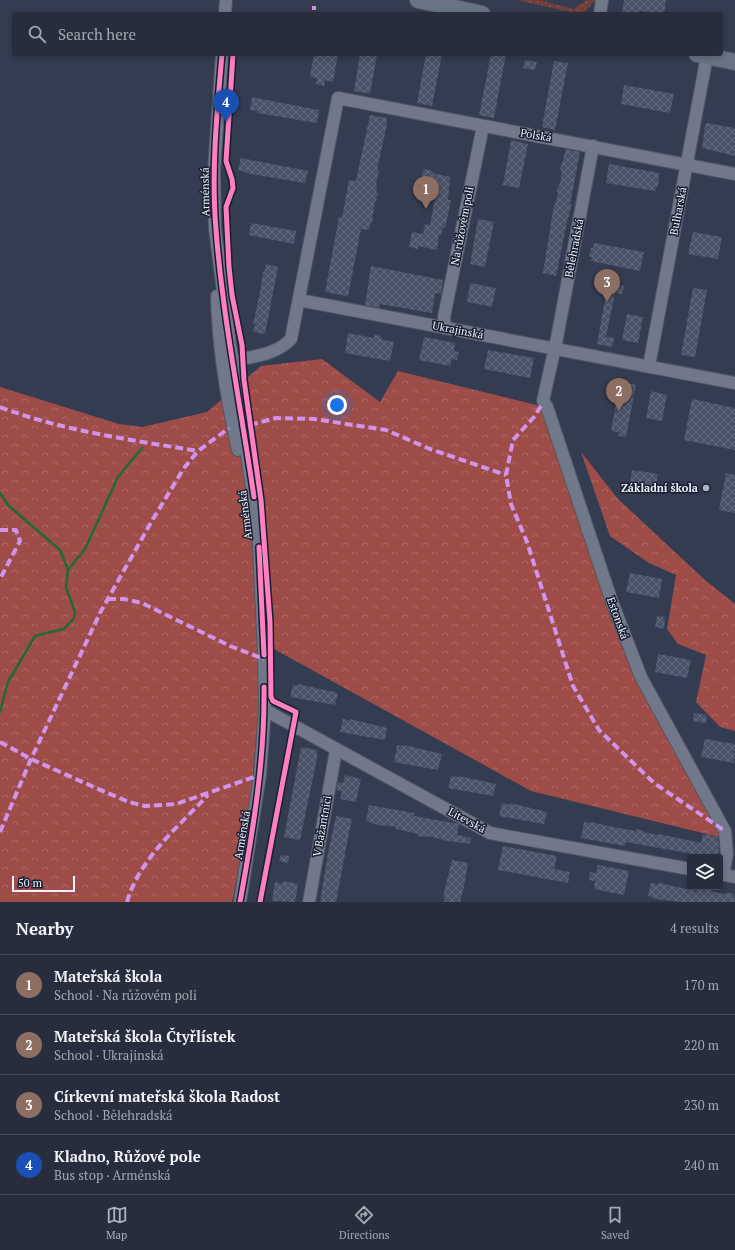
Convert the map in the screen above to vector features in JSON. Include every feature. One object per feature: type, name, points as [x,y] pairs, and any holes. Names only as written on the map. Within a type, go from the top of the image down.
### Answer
[{"type":"main road","points":[[418,0],[473,12]]},
{"type":"main road","points":[[707,56],[735,62]]},
{"type":"street","points":[[225,12],[226,0]]},
{"type":"street","points":[[600,12],[602,0]]},
{"type":"street","name":"Arménská","points":[[222,56],[214,171],[216,229],[230,345],[258,527],[265,710],[256,807],[240,902]]},
{"type":"street","name":"Bulharská","points":[[649,366],[687,165],[702,56]]},
{"type":"street","name":"Polská","points":[[299,300],[338,98],[735,174]]},
{"type":"street","name":"Na růžovém poli","points":[[445,328],[444,317],[483,126]]},
{"type":"street","name":"Bělehradská","points":[[554,349],[593,146]]},
{"type":"street","points":[[216,229],[218,323],[224,372],[238,450],[253,490]]},
{"type":"street","points":[[217,275],[226,354],[238,364],[283,347],[291,339],[299,300]]},
{"type":"street","name":"Ukrajinská","points":[[299,300],[735,383]]},
{"type":"street","points":[[230,345],[237,354],[249,359]]},
{"type":"street","name":"Estonská","points":[[554,349],[543,401],[547,407],[612,602],[641,677],[725,831],[727,854],[723,868]]},
{"type":"street","points":[[249,359],[238,374],[248,446],[249,469]]},
{"type":"street","points":[[224,372],[229,362],[233,361]]},
{"type":"street","name":"Litevská","points":[[265,710],[490,833],[687,868]]},
{"type":"street","name":"V Bažantnici","points":[[309,902],[336,750]]},
{"type":"street","points":[[723,875],[735,877]]},
{"type":"shaded area","points":[[516,0],[540,0],[573,9],[587,0],[595,0],[585,12],[571,12]]},
{"type":"green space","points":[[322,359],[380,402],[398,371],[545,407],[608,597],[724,837],[531,791],[265,644],[249,815],[232,902],[0,902],[0,387],[119,424],[142,427],[207,412],[261,366]]},
{"type":"green space","points":[[581,452],[618,499],[705,580],[735,604],[735,731],[720,727],[696,702],[706,655],[678,644],[667,629],[676,575],[649,563],[610,536]]},
{"type":"building","points":[[624,0],[666,0],[664,12],[622,12]]},
{"type":"building","points":[[314,56],[338,56],[333,82],[325,80],[324,86],[316,84],[317,78],[310,77]]},
{"type":"building","points":[[360,56],[377,56],[370,94],[354,91]]},
{"type":"building","points":[[426,56],[442,56],[432,106],[417,103]]},
{"type":"building","points":[[491,56],[506,56],[494,118],[479,115]]},
{"type":"building","points":[[525,60],[537,62],[535,70],[523,68]]},
{"type":"building","points":[[554,61],[568,63],[555,130],[542,127]]},
{"type":"building","points":[[624,85],[674,94],[670,113],[621,104]]},
{"type":"building","points":[[252,97],[319,110],[317,123],[257,113],[257,111],[250,110]]},
{"type":"building","points":[[370,115],[387,118],[387,125],[377,170],[379,170],[376,193],[378,193],[375,201],[372,223],[370,223],[369,230],[361,229],[348,296],[325,292],[339,217],[342,218],[349,180],[356,181]]},
{"type":"building","points":[[707,123],[735,128],[735,156],[702,148],[705,125]]},
{"type":"building","points":[[511,140],[528,144],[519,188],[503,185]]},
{"type":"building","points":[[566,149],[580,152],[570,204],[572,205],[556,276],[543,273],[554,205],[558,193],[556,192],[560,183],[562,170],[560,170]]},
{"type":"building","points":[[241,158],[308,171],[305,183],[245,173],[246,172],[238,170]]},
{"type":"building","points":[[609,164],[659,173],[658,187],[656,187],[655,191],[606,183]]},
{"type":"building","points":[[423,169],[433,171],[432,173],[450,177],[448,200],[451,200],[445,228],[443,227],[441,235],[439,235],[437,250],[418,246],[418,249],[409,247],[412,232],[423,234],[425,224],[430,225],[435,198],[430,197],[432,188],[421,184]]},
{"type":"building","points":[[478,219],[494,222],[485,267],[470,264]]},
{"type":"building","points":[[251,223],[296,231],[294,244],[249,235]]},
{"type":"building","points":[[693,232],[722,237],[718,259],[688,254]]},
{"type":"building","points":[[594,243],[644,252],[640,271],[591,261],[592,257],[589,256]]},
{"type":"building","points":[[266,264],[278,267],[265,334],[253,332],[255,324],[253,324],[263,271],[264,272]]},
{"type":"building","points":[[371,266],[443,280],[441,294],[435,293],[432,313],[380,304],[379,308],[365,305]]},
{"type":"building","points":[[470,283],[496,288],[492,307],[467,302]]},
{"type":"building","points":[[608,283],[624,286],[622,294],[615,293],[606,337],[614,338],[612,347],[597,344]]},
{"type":"building","points":[[693,288],[707,290],[695,357],[681,355]]},
{"type":"building","points":[[627,314],[643,317],[638,343],[622,340]]},
{"type":"building","points":[[348,333],[374,338],[375,335],[381,336],[381,339],[394,342],[390,361],[345,353]]},
{"type":"building","points":[[424,337],[455,343],[454,351],[459,352],[457,360],[452,359],[450,366],[419,360]]},
{"type":"building","points":[[488,350],[534,358],[530,378],[484,369]]},
{"type":"building","points":[[628,383],[636,385],[626,437],[618,436],[619,432],[611,431],[619,386],[627,387]]},
{"type":"building","points":[[651,391],[667,395],[662,421],[646,418]]},
{"type":"building","points":[[692,399],[735,408],[735,450],[684,440]]},
{"type":"building","points":[[632,470],[658,474],[654,493],[629,488]]},
{"type":"building","points":[[726,473],[735,475],[735,513],[719,510]]},
{"type":"building","points":[[630,573],[662,579],[659,598],[626,592]]},
{"type":"building","points":[[657,616],[665,617],[664,629],[655,627]]},
{"type":"building","points":[[658,654],[691,660],[687,678],[655,672]]},
{"type":"building","points":[[298,684],[338,693],[335,705],[290,697],[293,685],[298,686]]},
{"type":"building","points":[[694,713],[707,715],[706,723],[693,721]]},
{"type":"building","points":[[343,719],[350,721],[350,719],[387,728],[385,740],[340,732]]},
{"type":"building","points":[[705,739],[735,744],[734,763],[701,757]]},
{"type":"building","points":[[397,745],[405,745],[442,754],[438,770],[394,762]]},
{"type":"building","points":[[301,747],[317,750],[317,758],[300,840],[284,837]]},
{"type":"building","points":[[345,775],[361,779],[356,802],[340,799],[342,791],[336,790],[338,782],[343,783]]},
{"type":"building","points":[[451,776],[459,776],[496,784],[493,796],[448,788]]},
{"type":"building","points":[[502,803],[509,805],[510,803],[547,812],[544,824],[499,816]]},
{"type":"building","points":[[369,805],[414,813],[414,816],[459,824],[457,835],[471,838],[470,844],[441,840],[426,836],[418,836],[418,834],[396,829],[396,827],[381,826],[366,821]]},
{"type":"building","points":[[336,816],[352,819],[336,902],[320,902],[328,853]]},
{"type":"building","points":[[584,822],[636,831],[636,829],[644,832],[701,843],[703,834],[718,837],[719,854],[693,854],[626,842],[625,846],[581,838]]},
{"type":"building","points":[[503,846],[557,856],[554,869],[570,872],[568,883],[498,870]]},
{"type":"building","points":[[281,855],[289,856],[288,863],[279,861]]},
{"type":"building","points":[[452,860],[468,863],[464,886],[460,902],[444,902],[445,897],[443,897]]},
{"type":"building","points":[[598,865],[629,871],[624,895],[594,889],[595,881],[589,880],[590,872],[596,873]]},
{"type":"building","points":[[283,881],[298,884],[295,902],[272,901],[275,882],[283,884]]},
{"type":"building","points":[[651,883],[658,885],[659,883],[687,890],[710,890],[726,894],[727,892],[734,894],[735,902],[680,902],[656,899],[648,896]]},
{"type":"waterway","points":[[0,712],[8,682],[35,636],[64,629],[74,618],[75,612],[66,587],[68,570],[85,549],[118,477],[142,448]]},
{"type":"waterway","points":[[0,493],[8,505],[60,550],[68,570]]},
{"type":"marked path","points":[[541,406],[534,417],[513,440],[506,475],[511,504],[527,542],[573,686],[599,730],[654,783],[725,831]]},
{"type":"marked path","points":[[0,407],[73,429],[198,451]]},
{"type":"marked path","points":[[250,425],[276,418],[314,419],[386,430],[430,449],[506,475]]},
{"type":"marked path","points":[[0,832],[31,759],[101,611],[153,519],[184,468],[198,451],[229,428]]},
{"type":"marked path","points":[[0,530],[16,530],[20,541],[0,579]]},
{"type":"marked path","points":[[108,599],[124,599],[142,603],[230,646],[264,659]]},
{"type":"marked path","points":[[0,742],[31,759],[105,792],[129,802],[145,806],[176,804],[260,775]]},
{"type":"marked path","points":[[127,902],[133,886],[150,857],[208,795]]},
{"type":"cycle path","points":[[222,56],[214,164],[216,230],[223,297],[254,497]]},
{"type":"cycle path","points":[[233,56],[226,161],[232,179],[233,188],[226,207],[229,267],[232,295],[242,345],[244,380],[261,500],[270,622],[271,697],[273,701],[296,712],[260,902]]},
{"type":"cycle path","points":[[259,547],[264,655]]},
{"type":"cycle path","points":[[240,902],[254,822],[260,768],[264,714],[264,687]]},
{"type":"place","name":"Kladno, Růžové pole","points":[[226,122]]},
{"type":"place","name":"Mateřská škola","points":[[426,209]]},
{"type":"place","name":"Církevní mateřská škola Radost","points":[[607,302]]},
{"type":"place","name":"Mateřská škola Čtyřlístek","points":[[619,411]]},
{"type":"place","name":"Základní škola","points":[[706,488]]}]
